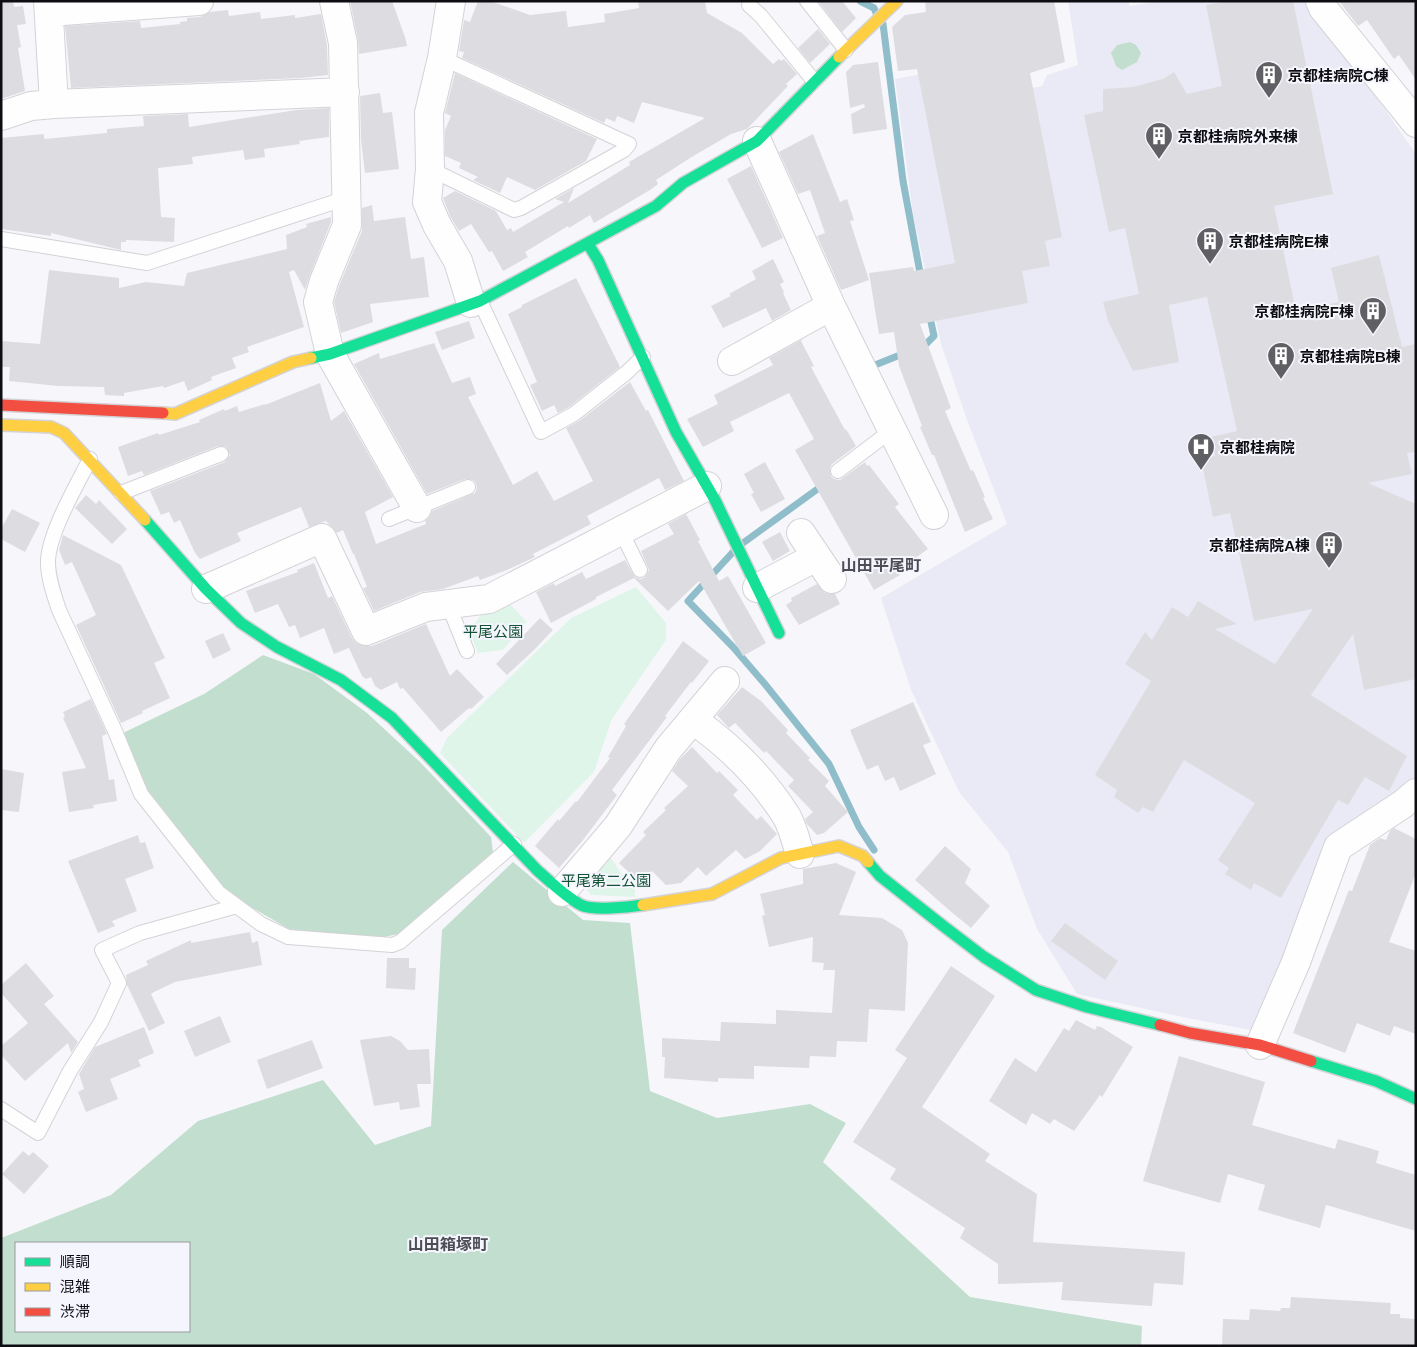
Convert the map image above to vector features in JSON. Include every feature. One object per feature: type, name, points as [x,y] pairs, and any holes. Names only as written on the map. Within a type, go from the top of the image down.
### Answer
[{"type":"street","points":[[54,104],[48,7],[198,1]]},
{"type":"street","points":[[334,1],[343,42],[346,225],[324,281],[318,302],[330,354],[417,508]]},
{"type":"street","points":[[451,1],[442,58],[429,113],[430,169],[428,202],[437,225],[458,261],[476,302]]},
{"type":"street","points":[[1,405],[175,414],[293,362],[330,354],[476,302],[588,244],[656,206],[683,183],[757,141],[814,81],[897,1]]},
{"type":"street","points":[[1320,1],[1323,8],[1416,123]]},
{"type":"street","points":[[1,116],[31,106],[54,104],[345,92]]},
{"type":"street","points":[[757,141],[831,306],[934,515]]},
{"type":"street","points":[[588,244],[598,260],[676,432],[707,486],[779,633]]},
{"type":"street","points":[[732,361],[831,306]]},
{"type":"street","points":[[1,425],[51,427],[64,433],[121,492],[206,589],[241,623],[277,647],[341,680],[392,718],[538,871],[562,892],[583,906],[622,908],[712,894],[781,858],[839,846],[863,856],[880,876],[949,931],[984,957],[1036,990],[1087,1007],[1168,1027],[1260,1045],[1376,1081],[1416,1099]]},
{"type":"street","points":[[206,589],[322,538],[366,631],[426,607],[489,599],[707,486]]},
{"type":"street","points":[[801,533],[832,579]]},
{"type":"street","points":[[757,588],[816,557]]},
{"type":"street","points":[[562,892],[618,826],[668,749],[724,682]]},
{"type":"street","points":[[693,720],[717,736],[758,778],[788,818],[800,854]]},
{"type":"street","points":[[1260,1045],[1296,962],[1338,847],[1403,804],[1416,793]]},
{"type":"lane","points":[[807,1],[846,50]]},
{"type":"lane","points":[[749,5],[761,16],[814,81]]},
{"type":"lane","points":[[430,169],[514,210],[521,208],[624,150],[629,144],[442,58]]},
{"type":"lane","points":[[1,239],[147,264],[346,198]]},
{"type":"lane","points":[[476,302],[541,432],[574,414],[626,373],[643,357]]},
{"type":"lane","points":[[838,471],[892,430]]},
{"type":"lane","points":[[121,492],[221,454]]},
{"type":"lane","points":[[90,459],[56,528],[48,560],[52,589],[59,610],[115,731],[141,794],[219,893],[261,924],[288,937],[392,945],[400,942],[514,844]]},
{"type":"lane","points":[[389,519],[468,487]]},
{"type":"lane","points":[[621,530],[640,570]]},
{"type":"lane","points":[[448,604],[466,651]]},
{"type":"lane","points":[[1,1109],[38,1133],[70,1071],[101,1022],[119,983],[102,950],[140,933],[237,906]]},
{"type":"shaded area","name":"京都桂病院","points":[[1068,1],[1128,1],[1130,6],[1161,1],[1309,1],[1416,154],[1416,781],[1337,836],[1261,1032],[1077,994],[1037,929],[1008,852],[959,792],[911,690],[881,598],[1007,524],[966,417],[941,344],[913,214],[895,79],[962,66],[970,100],[1042,86],[1047,75],[1078,65]]},
{"type":"green space","points":[[1130,42],[1136,45],[1141,53],[1137,62],[1122,70],[1116,66],[1111,53],[1117,45]]},
{"type":"green space","points":[[636,587],[666,623],[666,640],[612,719],[594,772],[524,843],[440,753],[447,738],[571,618]]},
{"type":"green space","name":"平尾公園","points":[[506,600],[527,622],[503,650],[478,653],[469,631],[484,611]]},
{"type":"green space","points":[[263,655],[314,674],[367,713],[420,762],[491,837],[493,852],[398,934],[384,937],[317,934],[289,929],[230,895],[146,788],[123,733],[204,694]]},
{"type":"green space","name":"平尾第二公園","points":[[608,854],[622,874],[635,887],[635,897],[591,895],[581,882]]},
{"type":"green space","points":[[513,862],[583,920],[630,923],[650,1091],[717,1118],[810,1104],[846,1123],[823,1162],[970,1297],[1142,1326],[1141,1346],[1,1346],[1,1238],[111,1195],[198,1121],[323,1080],[375,1145],[431,1126],[442,930]]},
{"type":"building","points":[[1,1],[13,1],[14,7],[23,6],[26,24],[17,25],[21,47],[18,48],[25,91],[1,99]]},
{"type":"building","points":[[350,1],[392,1],[407,46],[359,54]]},
{"type":"building","points":[[478,1],[490,1],[530,15],[566,11],[568,27],[605,22],[604,14],[639,8],[638,1],[705,1],[707,13],[742,33],[773,64],[779,59],[781,61],[784,59],[797,74],[747,129],[731,134],[690,158],[656,180],[658,184],[650,190],[594,223],[590,215],[569,228],[568,226],[525,252],[528,257],[503,271],[492,251],[489,252],[471,224],[459,231],[451,218],[443,198],[455,191],[496,211],[507,230],[511,228],[513,232],[564,202],[555,199],[574,188],[568,203],[630,165],[629,162],[705,118],[642,102],[634,123],[617,116],[615,122],[606,118],[604,123],[462,58],[464,52],[459,51],[464,20],[470,22]]},
{"type":"building","points":[[818,1],[842,1],[856,18],[842,32]]},
{"type":"building","points":[[925,1],[1054,1],[1065,62],[1030,73],[1062,237],[1045,241],[1050,266],[1022,271],[1028,303],[920,324],[951,408],[945,411],[971,471],[973,470],[985,497],[983,498],[993,519],[965,532],[934,455],[932,455],[920,427],[922,426],[899,366],[894,332],[879,334],[869,273],[913,267],[914,271],[955,263],[917,69],[898,71],[892,27],[905,15],[926,12]]},
{"type":"building","points":[[1227,1],[1293,1],[1333,194],[1274,206],[1296,311],[1339,302],[1331,268],[1379,255],[1402,347],[1416,344],[1416,452],[1407,453],[1412,474],[1368,483],[1416,504],[1416,679],[1364,690],[1353,634],[1311,695],[1407,756],[1389,791],[1365,777],[1348,805],[1338,800],[1281,898],[1254,883],[1251,890],[1225,874],[1229,868],[1218,860],[1255,803],[1184,760],[1153,812],[1143,807],[1138,813],[1114,797],[1117,790],[1095,775],[1151,681],[1125,664],[1145,632],[1152,640],[1172,607],[1188,617],[1198,601],[1237,624],[1215,629],[1275,664],[1313,609],[1254,621],[1230,513],[1213,517],[1201,459],[1215,456],[1211,437],[1237,431],[1207,297],[1169,305],[1179,362],[1133,371],[1108,321],[1103,302],[1139,294],[1125,228],[1109,232],[1084,115],[1103,111],[1103,89],[1133,87],[1163,79],[1174,72],[1187,94],[1222,86],[1206,5]]},
{"type":"building","points":[[1339,1],[1416,1],[1416,80],[1399,55],[1394,59],[1367,20],[1358,26]]},
{"type":"building","points":[[228,10],[229,16],[260,12],[261,19],[295,15],[295,18],[321,14],[327,45],[328,75],[301,78],[71,88],[65,26],[140,21],[141,28],[180,24],[180,22],[187,21],[187,18],[200,17],[209,12]]},
{"type":"building","points":[[818,29],[830,44],[810,63],[798,48]]},
{"type":"building","points":[[878,62],[887,129],[853,134],[851,114],[865,107],[864,104],[850,108],[846,72],[853,65]]},
{"type":"building","points":[[455,73],[597,139],[586,161],[535,190],[507,177],[500,193],[473,180],[478,177],[459,168],[461,163],[445,156],[445,130],[451,116],[445,113]]},
{"type":"building","points":[[380,93],[383,113],[392,112],[399,169],[365,173],[361,140],[360,96]]},
{"type":"building","points":[[329,108],[329,137],[299,141],[300,144],[264,149],[265,157],[245,160],[243,150],[192,157],[193,164],[158,168],[161,217],[175,218],[174,242],[126,240],[126,242],[121,242],[121,250],[51,233],[51,236],[1,229],[1,138],[44,134],[44,139],[107,133],[107,129],[144,126],[143,116],[188,114],[189,127],[296,110]]},
{"type":"building","points":[[813,134],[840,202],[847,199],[854,220],[850,221],[869,280],[841,290],[817,236],[825,233],[810,190],[798,194],[779,152]]},
{"type":"building","points":[[751,166],[783,238],[762,248],[727,179]]},
{"type":"building","points":[[372,205],[374,221],[405,217],[411,259],[424,257],[429,297],[370,304],[373,322],[341,333],[334,302],[362,231],[362,208]]},
{"type":"building","points":[[331,217],[331,222],[305,290],[294,270],[289,272],[304,327],[247,347],[249,352],[232,358],[236,368],[211,377],[212,380],[188,391],[184,381],[164,388],[163,386],[124,393],[124,396],[105,395],[104,387],[58,386],[9,381],[10,367],[1,367],[1,341],[40,344],[49,270],[119,278],[119,288],[146,282],[184,286],[187,273],[287,249],[286,235],[307,227],[306,224]]},
{"type":"building","points":[[773,259],[784,282],[780,284],[791,310],[772,321],[766,308],[723,328],[711,306],[731,296],[729,294],[756,279],[752,271]]},
{"type":"building","points":[[576,278],[620,367],[569,407],[558,413],[554,405],[542,411],[530,385],[537,382],[508,314]]},
{"type":"building","points":[[469,321],[475,338],[442,350],[435,332]]},
{"type":"building","points":[[803,339],[801,341],[814,366],[811,367],[845,430],[856,446],[832,464],[830,468],[831,476],[834,479],[840,480],[865,462],[867,466],[869,465],[899,504],[895,507],[928,549],[897,571],[900,575],[874,590],[795,450],[814,439],[789,393],[730,422],[734,431],[703,447],[687,419],[718,404],[714,395],[773,365],[769,358]]},
{"type":"building","points":[[434,343],[452,383],[470,377],[476,394],[468,397],[513,485],[537,471],[554,501],[593,481],[566,428],[579,421],[630,382],[646,411],[648,410],[684,481],[665,490],[659,478],[587,516],[591,524],[533,554],[535,557],[507,570],[480,580],[478,576],[443,589],[420,592],[374,611],[363,588],[367,587],[343,530],[337,533],[326,521],[309,527],[301,507],[237,533],[241,541],[200,559],[195,553],[180,520],[174,523],[169,512],[161,515],[150,491],[225,462],[230,455],[226,447],[218,446],[144,475],[142,471],[128,476],[118,447],[158,433],[159,435],[200,422],[199,420],[224,409],[225,411],[237,406],[239,412],[265,405],[320,383],[331,421],[344,411],[393,497],[365,512],[376,544],[426,524],[425,521],[432,511],[475,493],[476,483],[473,480],[465,479],[427,494],[354,364],[379,353],[380,359]]},
{"type":"building","points":[[765,462],[785,499],[761,512],[751,494],[754,493],[744,474]]},
{"type":"building","points":[[86,495],[96,504],[99,500],[127,529],[112,544],[75,508]]},
{"type":"building","points":[[12,509],[40,523],[25,552],[1,539],[1,529]]},
{"type":"building","points":[[686,514],[719,581],[728,576],[766,643],[743,656],[699,581],[668,611],[634,578],[551,623],[536,592],[554,583],[555,586],[582,572],[586,579],[625,560],[635,577],[644,578],[649,570],[641,551],[674,534],[668,524]]},
{"type":"building","points":[[780,532],[790,551],[773,561],[762,542]]},
{"type":"building","points":[[63,535],[121,565],[165,658],[154,663],[170,698],[121,723],[76,625],[96,615],[72,562],[65,565],[59,550]]},
{"type":"building","points":[[314,563],[328,598],[332,596],[356,643],[372,646],[426,624],[450,676],[457,669],[484,697],[441,732],[403,688],[400,689],[397,682],[381,690],[375,686],[371,677],[366,679],[362,676],[349,648],[334,654],[324,628],[300,638],[295,625],[289,627],[278,604],[255,613],[246,591],[298,572],[297,570]]},
{"type":"building","points":[[817,584],[825,593],[835,594],[840,604],[799,625],[786,605],[792,601],[791,598]]},
{"type":"building","points":[[540,618],[553,630],[507,675],[496,664]]},
{"type":"building","points":[[223,633],[231,650],[213,659],[205,641]]},
{"type":"building","points":[[683,641],[709,661],[665,716],[667,717],[612,790],[617,795],[559,868],[535,846],[558,819],[559,821],[577,802],[610,758],[608,757],[626,726],[624,724]]},
{"type":"building","points":[[742,687],[761,701],[788,730],[786,733],[810,758],[808,760],[829,781],[825,786],[848,812],[824,833],[817,835],[806,823],[805,819],[813,812],[788,786],[794,780],[735,723],[729,728],[717,715]]},
{"type":"building","points":[[91,699],[107,734],[102,736],[109,780],[114,779],[117,801],[93,805],[94,808],[69,812],[62,772],[86,768],[63,718],[65,717],[63,712]]},
{"type":"building","points":[[913,702],[931,742],[923,745],[936,774],[900,791],[894,777],[885,781],[878,765],[867,770],[850,730]]},
{"type":"building","points":[[692,747],[717,773],[719,771],[738,790],[733,795],[757,820],[761,816],[777,834],[760,851],[745,859],[736,850],[706,876],[698,867],[681,883],[666,885],[652,871],[640,883],[619,863],[646,835],[643,832],[666,810],[664,808],[688,786],[672,771],[680,759]]},
{"type":"building","points":[[1,769],[24,773],[19,812],[1,810]]},
{"type":"building","points":[[1394,828],[1416,839],[1416,873],[1389,942],[1416,951],[1416,1034],[1394,1026],[1390,1036],[1357,1023],[1345,1053],[1293,1033],[1349,890],[1352,891],[1370,845],[1380,838],[1386,840],[1390,831]]},
{"type":"building","points":[[138,835],[140,843],[145,842],[154,868],[125,879],[137,911],[112,921],[115,926],[98,933],[68,861]]},
{"type":"building","points":[[945,846],[971,869],[965,883],[990,906],[971,928],[915,880]]},
{"type":"building","points":[[836,863],[856,872],[839,915],[882,918],[902,930],[908,943],[905,1011],[869,1009],[867,1042],[837,1041],[836,1057],[810,1056],[809,1068],[754,1066],[754,1079],[718,1078],[718,1082],[664,1078],[665,1057],[662,1057],[662,1038],[720,1041],[721,1022],[776,1024],[776,1010],[832,1013],[835,970],[823,970],[824,963],[812,962],[813,937],[769,947],[762,916],[765,915],[760,894],[803,884],[803,869]]},
{"type":"building","points":[[1065,923],[1118,961],[1105,980],[1051,941]]},
{"type":"building","points":[[250,932],[252,943],[258,941],[262,965],[175,982],[154,992],[151,994],[165,1023],[149,1031],[127,985],[126,975],[148,965],[146,961],[191,940],[191,943]]},
{"type":"building","points":[[387,958],[409,958],[409,968],[416,968],[415,990],[386,988]]},
{"type":"building","points":[[26,963],[54,996],[44,1004],[78,1042],[71,1053],[68,1043],[25,1081],[1,1055],[1,1046],[28,1023],[1,993],[1,985]]},
{"type":"building","points":[[951,966],[995,996],[922,1107],[990,1154],[985,1161],[1037,1194],[1033,1242],[1185,1252],[1183,1285],[1154,1283],[1152,1306],[1061,1300],[1063,1282],[998,1284],[998,1264],[960,1238],[965,1228],[890,1179],[896,1169],[853,1142],[907,1058],[895,1050]]},
{"type":"building","points":[[220,1016],[231,1042],[195,1057],[184,1031]]},
{"type":"building","points":[[1076,1020],[1095,1030],[1097,1026],[1101,1027],[1133,1047],[1102,1097],[1100,1095],[1074,1131],[1054,1119],[1050,1124],[1032,1113],[1026,1125],[989,1101],[1015,1058],[1036,1072],[1064,1028],[1069,1031]]},
{"type":"building","points":[[144,1027],[154,1053],[138,1060],[141,1066],[110,1079],[118,1099],[86,1112],[78,1092],[84,1089],[79,1074],[95,1047]]},
{"type":"building","points":[[391,1036],[400,1041],[408,1050],[429,1049],[431,1084],[417,1084],[420,1107],[400,1110],[399,1102],[374,1106],[360,1040]]},
{"type":"building","points":[[312,1040],[323,1068],[267,1089],[257,1060]]},
{"type":"building","points":[[1179,1056],[1265,1082],[1252,1125],[1335,1149],[1338,1139],[1379,1151],[1376,1163],[1416,1175],[1416,1231],[1326,1205],[1320,1228],[1258,1210],[1265,1185],[1228,1174],[1220,1203],[1143,1181]]},
{"type":"building","points":[[23,1151],[29,1156],[33,1152],[49,1166],[24,1194],[2,1174]]},
{"type":"building","points":[[1291,1297],[1391,1303],[1390,1314],[1400,1314],[1400,1318],[1416,1319],[1416,1346],[1222,1346],[1223,1319],[1249,1320],[1250,1309],[1280,1311],[1281,1308],[1290,1308]]},
{"type":"waterway","points":[[860,1],[874,8],[876,13]]},
{"type":"waterway","points":[[883,24],[903,181],[921,278]]},
{"type":"waterway","points":[[920,347],[934,336],[929,313]]},
{"type":"waterway","points":[[875,365],[905,353]]},
{"type":"waterway","points":[[743,543],[823,485]]},
{"type":"waterway","points":[[733,552],[688,601],[733,647],[829,764],[859,827],[874,850]]},
{"type":"traffic: fast","points":[[311,358],[330,354],[480,301],[656,206],[683,183],[757,141],[839,57]]},
{"type":"traffic: fast","points":[[588,244],[598,260],[676,432],[715,500],[779,633]]},
{"type":"traffic: fast","points":[[145,520],[206,589],[241,623],[277,647],[341,680],[392,718],[538,871],[564,893],[587,907],[611,908],[643,905]]},
{"type":"traffic: fast","points":[[868,862],[880,876],[942,925],[984,957],[1036,990],[1087,1007],[1160,1025]]},
{"type":"traffic: fast","points":[[1311,1061],[1376,1081],[1416,1099]]},
{"type":"traffic: slow","points":[[839,57],[897,1]]},
{"type":"traffic: slow","points":[[163,413],[175,414],[293,362],[311,358]]},
{"type":"traffic: slow","points":[[1,425],[51,427],[64,433],[145,520]]},
{"type":"traffic: slow","points":[[643,905],[712,894],[781,858],[839,846],[863,856],[868,862]]},
{"type":"traffic: jam","points":[[1,405],[163,413]]},
{"type":"traffic: jam","points":[[1160,1025],[1190,1033],[1260,1045],[1311,1061]]},
{"type":"place","name":"京都桂病院C棟","points":[[1269,99]]},
{"type":"place","name":"京都桂病院外来棟","points":[[1159,160]]},
{"type":"place","name":"京都桂病院E棟","points":[[1210,265]]},
{"type":"place","name":"京都桂病院F棟","points":[[1373,335]]},
{"type":"place","name":"京都桂病院B棟","points":[[1281,380]]},
{"type":"place","name":"京都桂病院","points":[[1201,471]]},
{"type":"place","name":"京都桂病院A棟","points":[[1329,569]]},
{"type":"district","name":"山田平尾町","points":[[881,565]]},
{"type":"district","name":"山田箱塚町","points":[[448,1244]]}]
